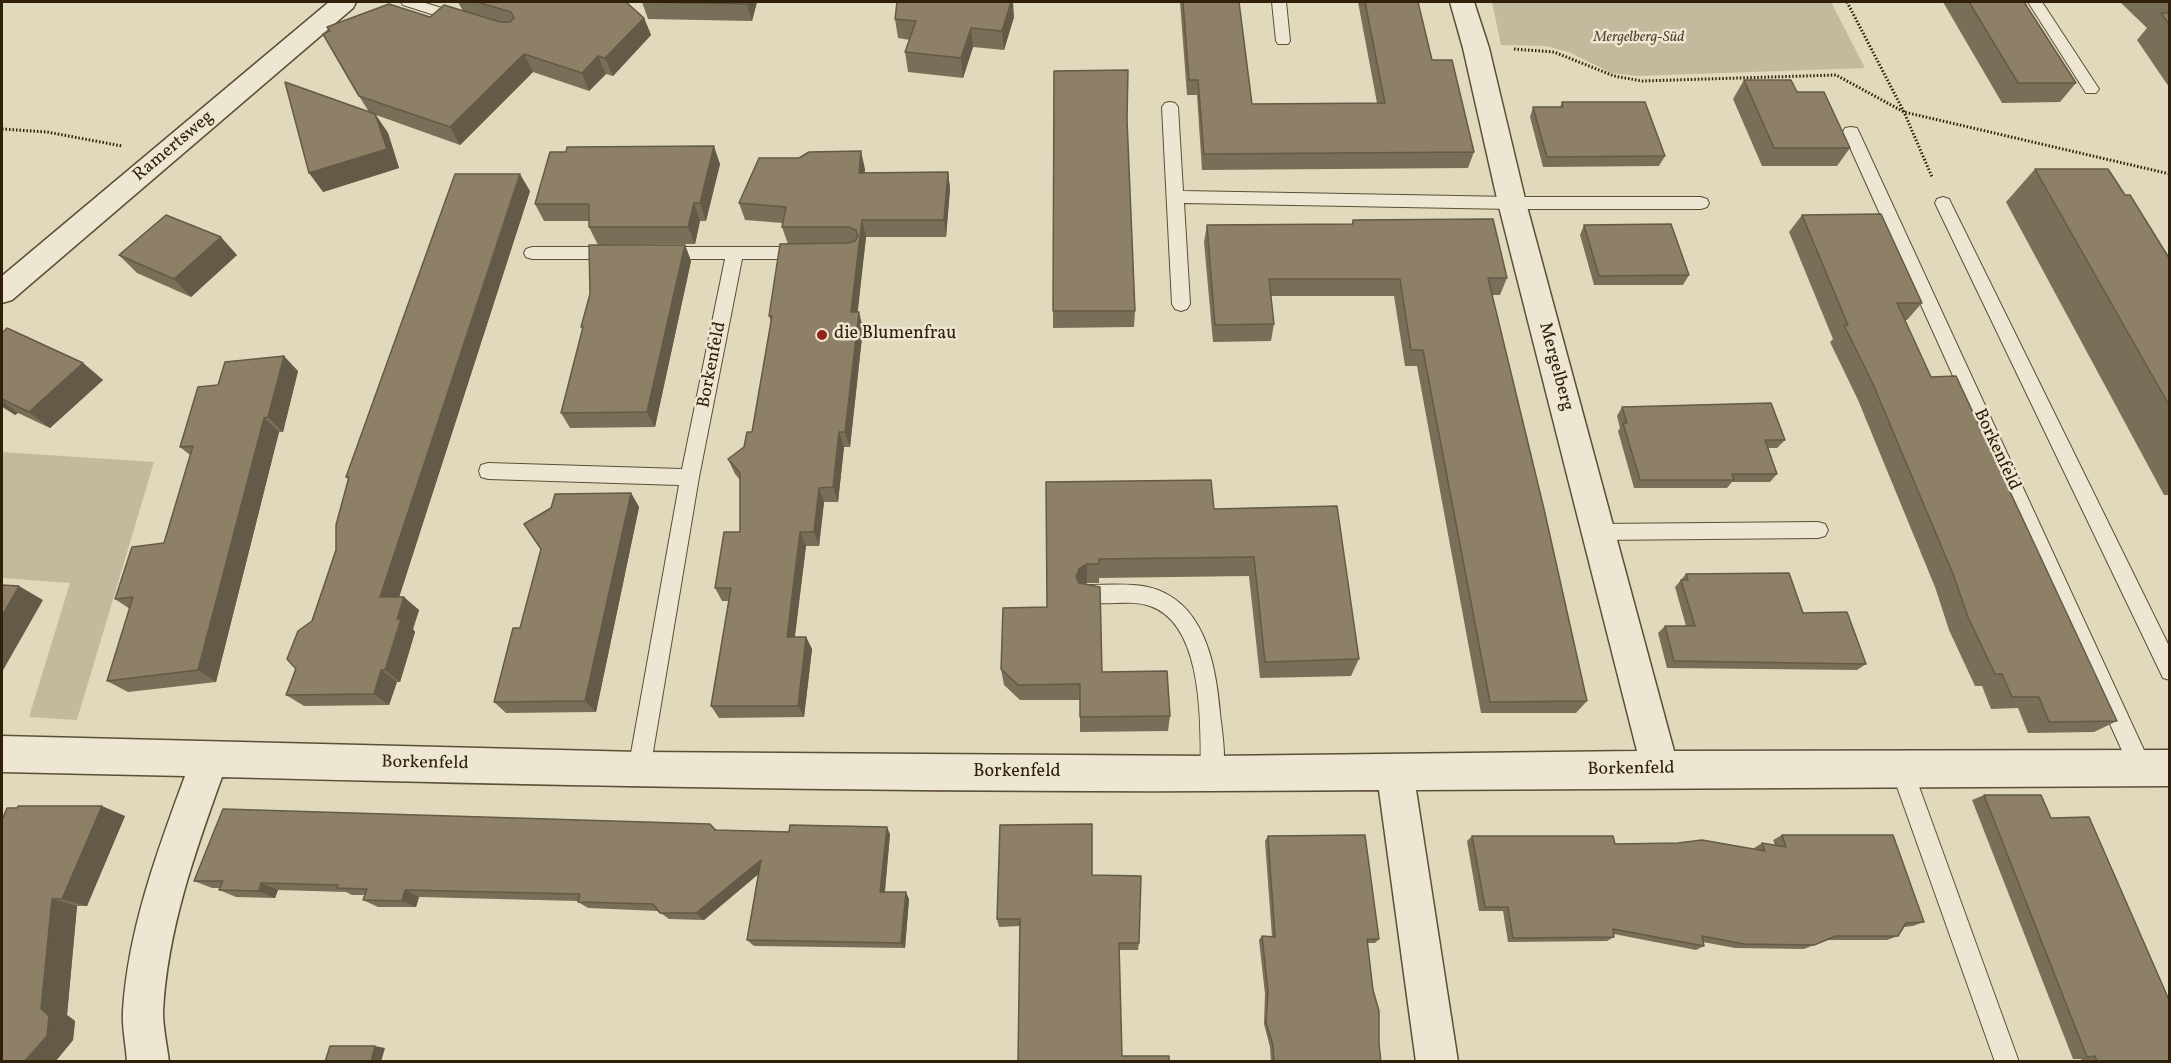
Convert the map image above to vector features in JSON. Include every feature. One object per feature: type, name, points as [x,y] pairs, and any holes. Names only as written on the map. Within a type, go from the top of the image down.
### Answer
[{"type":"street","name":"Ramertsweg","points":[[2,292],[344,2]]},
{"type":"street","name":"Mergelberg","points":[[1462,2],[1476,48],[1512,203],[1660,769]]},
{"type":"street","name":"Borkenfeld","points":[[2,754],[639,770],[1212,774],[1660,769],[2155,768]]},
{"type":"street","points":[[148,1062],[143,1013],[153,939],[181,837],[210,759]]},
{"type":"street","points":[[1395,773],[1437,1062]]},
{"type":"lane","points":[[408,2],[482,25]]},
{"type":"lane","points":[[1279,2],[1283,41]]},
{"type":"lane","points":[[2035,2],[2091,89]]},
{"type":"lane","points":[[1170,107],[1181,304]]},
{"type":"lane","name":"Borkenfeld","points":[[1851,132],[2155,768]]},
{"type":"lane","points":[[1176,197],[1512,203],[1701,203]]},
{"type":"lane","points":[[1943,202],[2169,671]]},
{"type":"lane","points":[[532,253],[628,253]]},
{"type":"lane","points":[[652,253],[817,253]]},
{"type":"lane","name":"Borkenfeld","points":[[639,770],[690,477],[735,253]]},
{"type":"lane","points":[[488,471],[690,477]]},
{"type":"lane","points":[[1598,532],[1818,530]]},
{"type":"lane","points":[[1088,594],[1134,595],[1158,599],[1176,611],[1188,626],[1201,653],[1208,699],[1212,774]]},
{"type":"lane","points":[[1902,770],[2007,1062]]},
{"type":"path","points":[[1847,2],[1904,112],[1943,202]]},
{"type":"path","points":[[1476,48],[1554,52],[1614,76],[1642,81],[1836,75],[1904,112],[2169,174]]},
{"type":"path","points":[[2,129],[47,132],[109,142],[163,157]]},
{"type":"green space","name":"Mergelberg-Süd","points":[[1492,2],[1831,2],[1865,68],[1638,76],[1611,73],[1569,52],[1546,46],[1501,45]]},
{"type":"green space","points":[[2,452],[154,462],[77,720],[29,717],[70,583],[2,578]]},
{"type":"building","points":[[477,2],[626,2],[644,18],[605,58],[598,56],[582,73],[524,54],[450,127],[359,96],[323,34],[330,31],[327,27],[389,4],[430,17],[444,5],[500,22],[510,22],[514,18],[511,12]]},
{"type":"building","points":[[642,2],[748,2],[747,4]]},
{"type":"building","points":[[897,2],[1011,2],[1002,31],[971,28],[961,58],[905,52],[916,21],[895,19]]},
{"type":"building","points":[[1183,2],[1239,2],[1252,104],[1385,103],[1365,2],[1418,2],[1432,60],[1452,60],[1474,152],[1204,154],[1198,80],[1189,80]]},
{"type":"building","points":[[1969,2],[2024,2],[2076,83],[2018,83]]},
{"type":"building","points":[[2161,13],[2169,13],[2169,24]]},
{"type":"building","points":[[1128,70],[1127,119],[1135,311],[1053,311],[1054,71]]},
{"type":"building","points":[[1744,80],[1791,80],[1797,92],[1824,92],[1850,148],[1774,148]]},
{"type":"building","points":[[285,82],[375,114],[387,149],[309,173]]},
{"type":"building","points":[[1562,102],[1645,102],[1665,156],[1547,157],[1533,107],[1563,107]]},
{"type":"building","points":[[714,146],[700,203],[694,203],[688,227],[589,227],[589,204],[535,204],[550,152],[566,152],[567,147]]},
{"type":"building","points":[[861,151],[859,173],[948,172],[944,220],[862,220],[851,312],[859,312],[845,432],[839,432],[833,487],[819,488],[814,532],[800,532],[787,637],[806,637],[798,706],[711,706],[731,588],[715,588],[724,532],[740,532],[740,473],[728,459],[744,447],[747,432],[752,432],[772,316],[769,316],[780,244],[848,243],[855,241],[858,236],[856,230],[848,227],[782,227],[786,207],[739,203],[759,158],[799,158],[809,152]]},
{"type":"building","points":[[2035,169],[2108,169],[2125,195],[2130,195],[2169,258],[2169,405]]},
{"type":"building","points":[[455,174],[520,174],[380,597],[404,597],[397,619],[401,619],[385,670],[381,670],[374,694],[286,695],[296,669],[287,659],[298,631],[312,621],[336,550],[336,525],[349,477],[346,477]]},
{"type":"building","points":[[1881,214],[1922,303],[1897,303],[1931,377],[1956,376],[2117,721],[2049,722],[2039,697],[2012,697],[2002,674],[1995,674],[1968,617],[1953,574],[1873,384],[1844,325],[1848,325],[1802,215]]},
{"type":"building","points":[[166,215],[221,237],[174,279],[119,255]]},
{"type":"building","points":[[1493,219],[1507,278],[1488,278],[1544,509],[1587,701],[1490,702],[1423,350],[1411,350],[1400,279],[1269,279],[1274,324],[1215,325],[1207,225],[1353,224],[1353,220]]},
{"type":"building","points":[[1671,224],[1689,275],[1599,276],[1584,225]]},
{"type":"building","points":[[589,245],[685,245],[647,412],[561,413],[590,294]]},
{"type":"building","points":[[7,328],[83,363],[29,412],[2,399],[2,333]]},
{"type":"building","points":[[284,356],[268,417],[264,418],[198,670],[107,681],[133,597],[115,599],[132,547],[164,543],[193,446],[180,447],[198,387],[218,385],[225,362]]},
{"type":"building","points":[[1771,403],[1785,440],[1765,440],[1777,474],[1732,474],[1734,480],[1640,480],[1623,423],[1627,423],[1622,407]]},
{"type":"building","points":[[1211,480],[1214,509],[1337,506],[1359,659],[1265,662],[1254,557],[1099,559],[1099,564],[1087,564],[1079,569],[1076,577],[1079,583],[1100,587],[1102,672],[1167,671],[1170,716],[1080,717],[1080,684],[1018,685],[1001,669],[1003,608],[1047,607],[1046,482]]},
{"type":"building","points":[[631,493],[585,701],[494,702],[513,628],[520,628],[541,549],[524,524],[551,508],[555,494]]},
{"type":"building","points":[[1789,573],[1803,613],[1847,612],[1866,664],[1674,661],[1665,626],[1695,626],[1681,580],[1688,580],[1686,574]]},
{"type":"building","points":[[2,585],[19,586],[2,616]]},
{"type":"building","points":[[1984,795],[2041,795],[2051,818],[2089,817],[2169,1000],[2169,1062],[2097,1062],[2095,1056],[2087,1057]]},
{"type":"building","points":[[102,806],[62,899],[52,899],[41,1009],[49,1016],[47,1036],[24,1062],[2,1062],[2,820],[7,808]]},
{"type":"building","points":[[223,809],[710,824],[715,830],[789,832],[790,825],[887,827],[880,892],[906,892],[901,943],[747,940],[761,860],[696,913],[660,913],[653,904],[578,902],[580,894],[405,890],[402,901],[363,900],[367,889],[337,888],[338,885],[261,883],[259,891],[219,890],[223,881],[194,881]]},
{"type":"building","points":[[1092,824],[1092,875],[1141,876],[1139,943],[1119,943],[1122,1056],[1169,1056],[1169,1062],[1018,1062],[1020,919],[997,919],[1000,825]]},
{"type":"building","points":[[1365,835],[1379,939],[1367,939],[1373,990],[1379,1011],[1381,1062],[1274,1062],[1273,1045],[1266,1022],[1268,991],[1262,936],[1275,937],[1268,836]]},
{"type":"building","points":[[1782,835],[1893,835],[1924,922],[1906,923],[1898,936],[1836,936],[1814,945],[1744,944],[1702,936],[1704,946],[1613,929],[1614,937],[1513,938],[1508,907],[1485,907],[1472,836],[1613,836],[1615,844],[1678,843],[1702,840],[1765,851],[1762,843],[1786,847]]},
{"type":"building","points":[[330,1046],[375,1046],[371,1062],[325,1062]]},
{"type":"place","name":"die Blumenfrau","points":[[822,335]]}]
